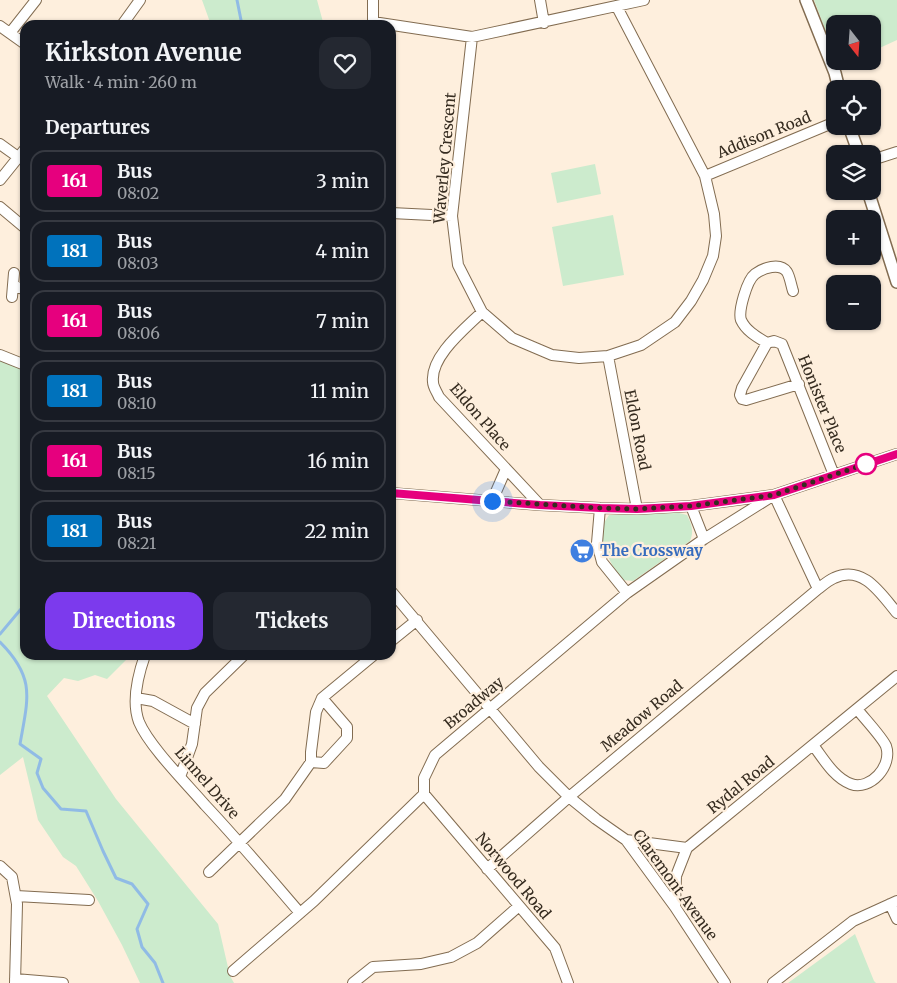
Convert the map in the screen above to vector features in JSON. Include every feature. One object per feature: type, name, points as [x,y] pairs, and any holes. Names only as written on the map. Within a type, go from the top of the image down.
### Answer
[{"type":"street","points":[[20,20],[36,0]]},
{"type":"street","points":[[126,20],[140,0]]},
{"type":"street","points":[[373,0],[373,20]]},
{"type":"street","points":[[540,0],[544,23]]},
{"type":"street","points":[[396,27],[472,37],[644,0]]},
{"type":"street","points":[[806,0],[837,80]]},
{"type":"street","name":"Waverley Crescent","points":[[472,37],[452,216],[458,265],[482,312],[512,338],[552,355],[579,358],[608,356],[640,345],[675,322],[691,301],[703,280],[713,256],[716,236],[714,214],[705,176],[617,7]]},
{"type":"street","points":[[10,33],[20,20]]},
{"type":"street","points":[[0,26],[20,40]]},
{"type":"street","name":"Addison Road","points":[[705,176],[826,126]]},
{"type":"street","points":[[0,144],[20,152]]},
{"type":"street","points":[[881,157],[897,152]]},
{"type":"street","points":[[0,180],[20,155]]},
{"type":"street","points":[[871,200],[897,282]]},
{"type":"street","points":[[0,207],[20,224]]},
{"type":"street","points":[[396,212],[452,216]]},
{"type":"street","points":[[792,291],[787,273],[779,267],[755,274],[751,279],[740,307],[741,319],[748,330],[767,343],[740,395],[746,400],[799,384]]},
{"type":"street","points":[[12,297],[14,273]]},
{"type":"street","points":[[13,285],[20,288]]},
{"type":"street","name":"Eldon Place","points":[[482,312],[443,351],[434,369],[433,383],[439,397],[540,505]]},
{"type":"street","name":"Honister Place","points":[[767,343],[774,341],[782,344],[834,475]]},
{"type":"street","points":[[0,355],[20,363]]},
{"type":"street","name":"Eldon Road","points":[[608,356],[637,509]]},
{"type":"street","points":[[396,493],[600,508],[637,509],[691,506],[774,495],[897,454]]},
{"type":"street","name":"Eldon Place","points":[[492,501],[506,470]]},
{"type":"street","points":[[774,495],[818,589]]},
{"type":"street","name":"Broadway","points":[[424,794],[424,778],[435,755],[628,594],[704,539],[774,495]]},
{"type":"street","points":[[691,506],[704,539]]},
{"type":"street","points":[[600,508],[598,543],[602,562],[628,594]]},
{"type":"street","name":"Meadow Road","points":[[487,869],[569,796],[818,589],[836,577],[852,574],[869,580],[897,613]]},
{"type":"street","name":"Claremont Avenue","points":[[396,597],[540,767],[569,796],[596,819],[626,840],[675,907],[725,983]]},
{"type":"street","points":[[396,637],[417,620]]},
{"type":"street","name":"Linnel Drive","points":[[143,660],[139,671],[136,698],[139,721],[147,737],[300,913]]},
{"type":"street","points":[[180,777],[192,744],[197,708],[205,693],[239,660]]},
{"type":"street","points":[[209,872],[285,799],[311,762],[316,712],[322,698],[368,660]]},
{"type":"street","name":"Rydal Road","points":[[688,848],[897,676]]},
{"type":"street","points":[[136,698],[153,701],[195,724]]},
{"type":"street","points":[[311,762],[324,764],[347,738],[347,727],[322,698]]},
{"type":"street","points":[[813,745],[840,778],[852,785],[866,784],[883,771],[888,759],[886,746],[857,709]]},
{"type":"street","points":[[233,971],[300,913],[424,794]]},
{"type":"street","name":"Norwood Road","points":[[424,794],[555,948],[568,983]]},
{"type":"street","points":[[626,840],[688,848],[676,876],[675,907]]},
{"type":"street","points":[[0,866],[12,877],[16,896],[15,981],[62,983]]},
{"type":"street","points":[[16,896],[89,900]]},
{"type":"street","points":[[773,983],[853,922],[894,902],[897,920]]},
{"type":"street","points":[[353,983],[373,967],[422,964],[451,957],[477,943],[519,906]]},
{"type":"green space","points":[[202,0],[317,0],[322,20],[209,20]]},
{"type":"green space","points":[[814,0],[897,0],[897,40],[881,47],[881,15],[826,15],[826,31]]},
{"type":"green space","points":[[595,164],[601,194],[557,203],[551,173]]},
{"type":"green space","points":[[613,215],[624,275],[563,286],[552,227]]},
{"type":"green space","points":[[0,360],[20,368],[20,660],[126,660],[107,679],[95,675],[78,681],[64,678],[47,696],[116,799],[218,924],[230,976],[234,983],[140,983],[98,901],[76,866],[63,857],[38,820],[23,757],[0,775]]},
{"type":"green space","points":[[679,513],[687,515],[690,522],[692,531],[690,541],[633,581],[622,580],[604,547],[602,532],[609,515]]},
{"type":"green space","points":[[855,934],[876,983],[788,983]]},
{"type":"waterway","points":[[237,0],[241,20]]},
{"type":"waterway","points":[[0,634],[20,610]]},
{"type":"waterway","points":[[0,642],[12,655],[24,678],[27,701],[20,744],[41,759],[37,773],[43,788],[61,809],[86,811],[116,878],[132,884],[148,904],[137,929],[142,947],[155,963],[163,983]]},
{"type":"bus line","name":"161","points":[[396,493],[600,508],[637,509],[691,506],[774,495],[897,454]]},
{"type":"place","name":"The Crossway","points":[[582,551]]},
{"type":"route","points":[[492,501],[637,509],[691,506],[774,495],[866,464]]}]
